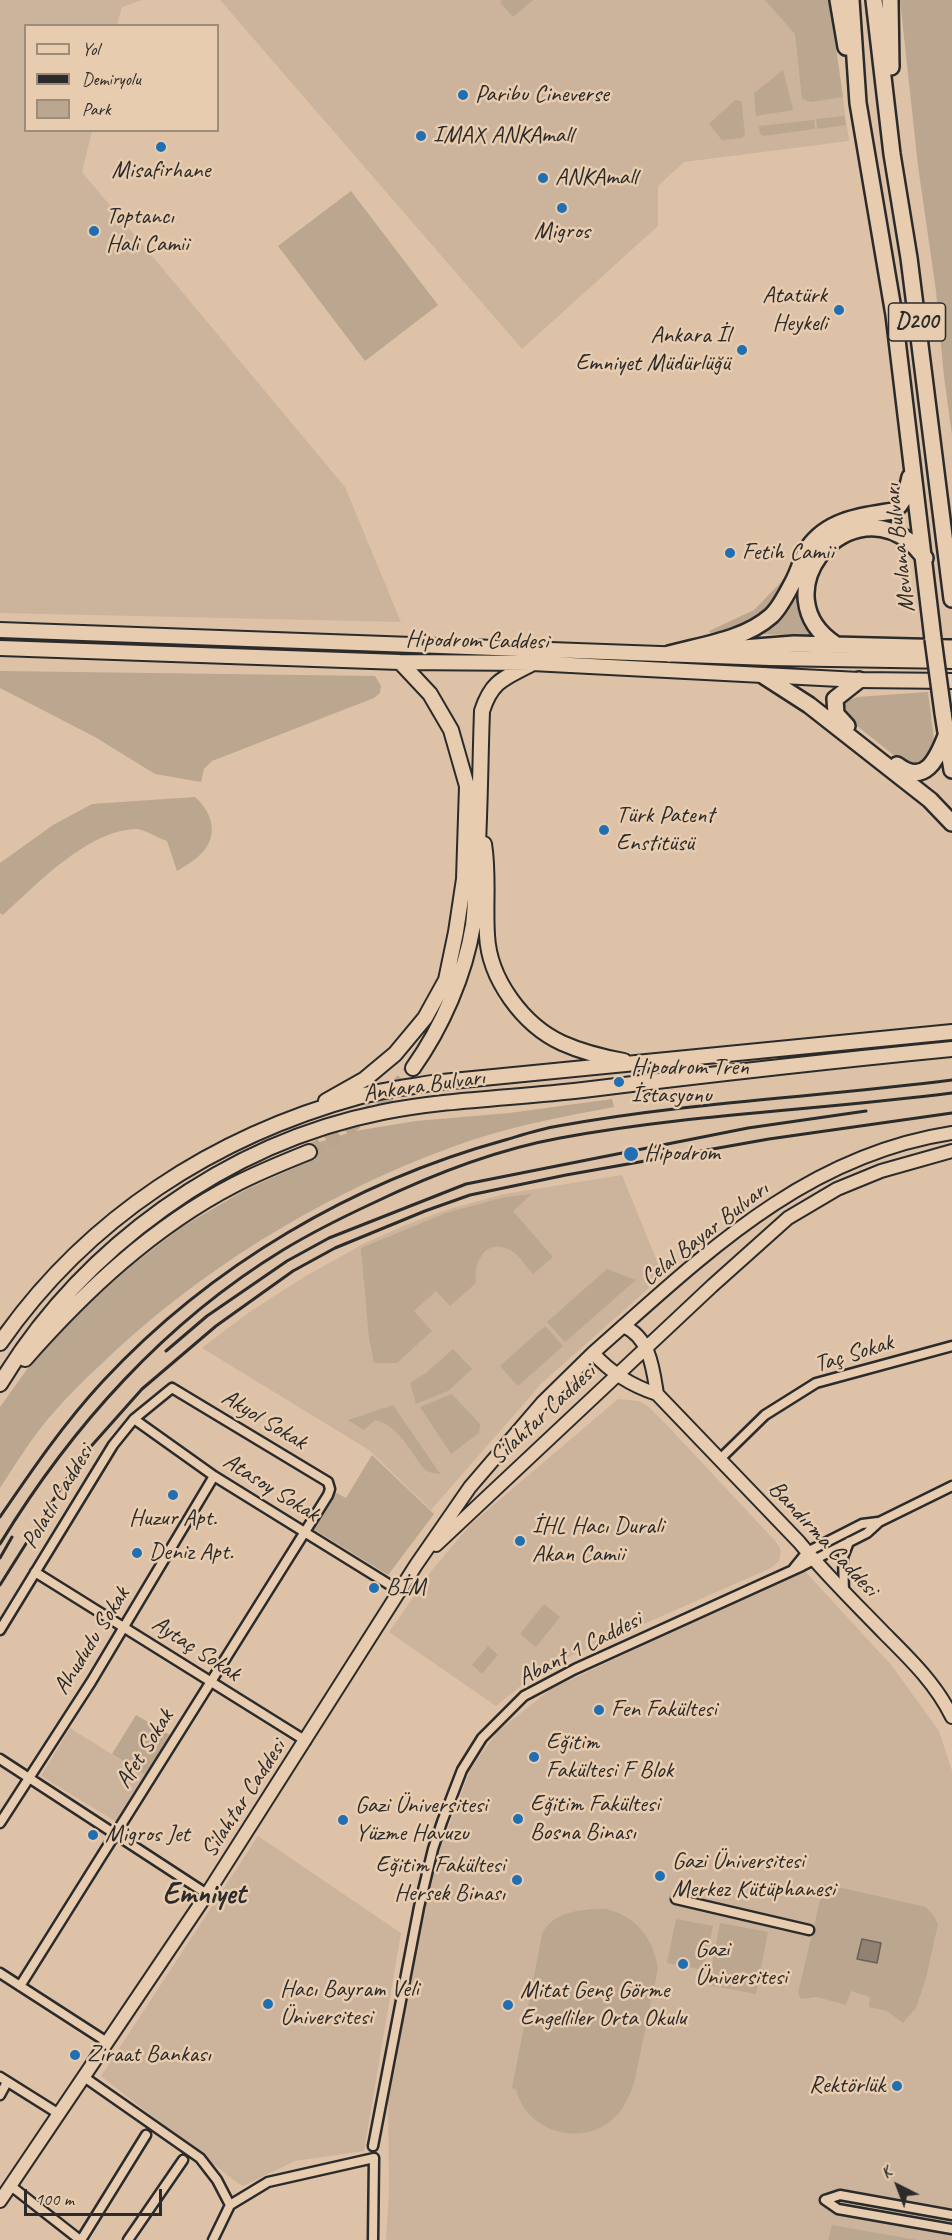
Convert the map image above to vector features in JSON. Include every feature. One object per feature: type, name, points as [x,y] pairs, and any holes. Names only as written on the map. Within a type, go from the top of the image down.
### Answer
[{"type":"highway","points":[[838,0],[858,103]]},
{"type":"highway","name":"Mevlana Bulvarı","points":[[850,0],[858,103],[894,315],[933,639],[952,770]]},
{"type":"highway","points":[[890,0],[892,154]]},
{"type":"highway","name":"Mevlana Bulvarı","points":[[875,6],[892,154],[909,258],[952,599]]},
{"type":"highway","points":[[669,654],[755,628],[773,615],[813,542],[844,520],[893,511],[899,507],[906,495],[912,465]]},
{"type":"highway","points":[[938,489],[952,514]]},
{"type":"highway","points":[[835,644],[815,626],[808,610],[806,588],[810,570],[832,541],[855,530],[875,528],[908,541],[925,558]]},
{"type":"highway","points":[[669,654],[794,644],[952,648]]},
{"type":"highway","points":[[764,676],[819,712],[930,800],[952,823]]},
{"type":"highway","points":[[859,680],[836,699],[836,714],[840,721],[907,772],[920,772],[930,766],[938,757],[946,736]]},
{"type":"main road","name":"Hipodrom Caddesi","points":[[0,630],[770,658],[952,661]]},
{"type":"main road","name":"Hipodrom Caddesi","points":[[0,648],[400,662],[532,663],[764,676],[952,681]]},
{"type":"main road","points":[[298,1117],[365,1078],[395,1054],[425,1018],[446,980],[464,879],[467,786],[451,730],[430,694],[400,662]]},
{"type":"main road","points":[[413,1068],[429,1045],[451,998],[463,966],[472,926],[480,822],[482,711],[486,698],[496,683],[532,663]]},
{"type":"main road","points":[[480,822],[487,859],[487,938],[495,968],[516,1006],[533,1023],[560,1042],[592,1055],[640,1064]]},
{"type":"main road","name":"Ankara Bulvarı","points":[[0,1343],[48,1281],[105,1226],[165,1182],[229,1146],[298,1117],[361,1096],[432,1083],[952,1032]]},
{"type":"main road","name":"Ankara Bulvarı","points":[[0,1386],[14,1361],[78,1280],[123,1238],[193,1189],[250,1158],[318,1129],[381,1112],[431,1104],[554,1093],[952,1049]]},
{"type":"main road","name":"Celal Bayar Bulvarı","points":[[624,1326],[728,1236],[827,1172],[872,1153],[918,1138],[952,1133]]},
{"type":"main road","name":"Celal Bayar Bulvarı","points":[[647,1348],[788,1218],[837,1189],[881,1171],[952,1151]]},
{"type":"main road","points":[[0,1386],[94,1286],[136,1251],[186,1214],[234,1185],[309,1152]]},
{"type":"main road","points":[[593,1353],[624,1326],[631,1330],[647,1348],[657,1394]]},
{"type":"main road","name":"Silahtar Caddesi","points":[[416,1565],[647,1348]]},
{"type":"main road","name":"Silahtar Caddesi","points":[[0,2201],[207,1894],[416,1565],[470,1487],[543,1402],[593,1353]]},
{"type":"main road","name":"Bandırma Caddesi","points":[[593,1353],[618,1375],[637,1387],[657,1394],[926,1677],[943,1699],[952,1717]]},
{"type":"street","name":"Taç Sokak","points":[[719,1460],[765,1415],[816,1383],[952,1346]]},
{"type":"street","name":"Akyol Sokak","points":[[134,1419],[172,1388],[328,1482],[330,1489],[328,1495],[303,1532]]},
{"type":"street","name":"Atasoy Sokak","points":[[134,1419],[214,1476],[390,1585]]},
{"type":"street","name":"Polatlı Caddesi","points":[[0,1630],[113,1444],[134,1419]]},
{"type":"street","name":"Ahududu Sokak","points":[[0,1823],[124,1627],[214,1476]]},
{"type":"street","name":"Abant 1 Caddesi","points":[[811,1556],[849,1542],[867,1533],[879,1522],[952,1486]]},
{"type":"street","name":"Abant 1 Caddesi","points":[[372,2146],[419,1907],[433,1850],[462,1770],[482,1738],[524,1696],[534,1690],[575,1669],[792,1571],[811,1556],[862,1524],[879,1522]]},
{"type":"street","name":"Afet Sokak","points":[[20,1986],[303,1532]]},
{"type":"street","points":[[844,1593],[843,1557],[849,1542]]},
{"type":"street","name":"Aytaç Sokak","points":[[35,1572],[306,1741]]},
{"type":"street","points":[[0,1759],[207,1894]]},
{"type":"street","points":[[676,1899],[809,1930]]},
{"type":"street","points":[[0,1973],[107,2042]]},
{"type":"street","points":[[84,2077],[200,2158],[217,2180],[230,2205]]},
{"type":"street","points":[[0,2095],[4,2079],[59,2114]]},
{"type":"street","points":[[11,2186],[80,2240],[146,2134]]},
{"type":"street","points":[[213,2240],[230,2205],[268,2182],[374,2158],[373,2240]]},
{"type":"street","points":[[128,2240],[183,2160]]},
{"type":"street","points":[[952,2215],[840,2195],[825,2200],[838,2209],[952,2229]]},
{"type":"shaded area","points":[[0,0],[142,0],[122,7],[117,24],[24,24],[24,132],[92,132],[82,172],[345,487],[401,622],[0,613]]},
{"type":"shaded area","points":[[220,0],[829,0],[849,141],[684,162],[658,186],[658,226],[522,349]]},
{"type":"shaded area","points":[[622,1175],[659,1266],[649,1288],[542,1383],[431,1510],[369,1450],[202,1348],[248,1313],[304,1277],[363,1244],[406,1225],[446,1210],[504,1194]]},
{"type":"shaded area","points":[[618,1399],[639,1401],[648,1406],[665,1423],[777,1543],[781,1550],[779,1561],[771,1568],[562,1660],[532,1677],[496,1706],[389,1632],[432,1570],[471,1524]]},
{"type":"shaded area","name":"Gazi Üniversitesi","points":[[804,1570],[892,1666],[939,1731],[952,1771],[952,2240],[386,2240],[389,2191],[388,2098],[391,2073],[394,2071],[397,2060],[394,2058],[432,1870],[471,1768],[498,1731],[551,1689]]},
{"type":"shaded area","points":[[70,1728],[147,1776],[118,1823],[41,1776]]},
{"type":"shaded area","name":"Hacı Bayram Veli Üniversitesi","points":[[258,1836],[401,1933],[364,2151],[295,2161],[243,2186],[101,2076]]},
{"type":"shaded area","points":[[862,1939],[881,1943],[877,1963],[857,1959]]},
{"type":"green space","points":[[502,0],[533,0],[513,17],[500,2]]},
{"type":"green space","points":[[765,0],[829,0],[843,97],[811,102],[802,99],[795,34]]},
{"type":"green space","points":[[900,0],[952,0],[952,435],[936,291],[918,166]]},
{"type":"green space","points":[[783,70],[793,110],[756,116],[754,93]]},
{"type":"green space","points":[[735,100],[741,101],[745,135],[742,138],[722,140],[709,124]]},
{"type":"green space","points":[[844,116],[846,125],[817,129],[816,119]]},
{"type":"green space","points":[[814,120],[815,129],[763,136],[760,134],[759,126]]},
{"type":"green space","points":[[351,191],[438,305],[365,361],[278,246]]},
{"type":"green space","points":[[790,573],[773,603],[751,623],[733,630],[711,633],[709,631],[754,610]]},
{"type":"green space","points":[[799,581],[803,610],[817,636],[758,634],[774,621]]},
{"type":"green space","points":[[0,671],[375,676],[381,686],[380,693],[374,698],[212,761],[204,769],[201,782],[155,774],[95,737],[0,688]]},
{"type":"green space","points":[[928,692],[935,748],[923,762],[916,766],[906,765],[847,718],[842,709],[843,702],[857,697]]},
{"type":"green space","points":[[195,797],[210,817],[212,832],[207,847],[201,854],[177,871],[167,841],[137,829],[119,831],[82,848],[47,875],[3,915],[0,913],[0,863],[53,825],[92,804]]},
{"type":"green space","points":[[612,1099],[614,1107],[507,1130],[423,1158],[329,1201],[239,1254],[155,1316],[85,1380],[40,1429],[0,1488],[0,1407],[38,1354],[68,1323],[132,1265],[182,1227],[245,1190],[312,1160],[307,1146],[355,1131],[416,1121],[509,1113]]},
{"type":"green space","points":[[532,1194],[513,1211],[553,1257],[533,1274],[510,1250],[502,1247],[488,1249],[479,1260],[476,1283],[450,1306],[436,1291],[414,1311],[432,1331],[397,1363],[374,1363],[369,1338],[361,1248],[446,1213],[505,1197]]},
{"type":"green space","points":[[607,1269],[636,1280],[565,1342],[547,1322]]},
{"type":"green space","points":[[545,1326],[563,1346],[518,1386],[500,1366]]},
{"type":"green space","points":[[453,1349],[472,1369],[448,1391],[416,1404],[410,1383],[426,1373]]},
{"type":"green space","points":[[452,1394],[480,1424],[479,1433],[451,1454],[420,1407]]},
{"type":"green space","points":[[393,1405],[441,1474],[425,1470],[397,1433],[383,1423],[375,1420],[364,1430],[348,1420]]},
{"type":"green space","points":[[372,1455],[434,1514],[388,1575],[313,1529],[335,1492],[346,1498]]},
{"type":"green space","points":[[544,1604],[560,1617],[536,1647],[520,1634]]},
{"type":"green space","points":[[488,1646],[498,1655],[482,1674],[472,1665]]},
{"type":"green space","points":[[136,1715],[172,1736],[147,1776],[112,1754]]},
{"type":"green space","points":[[824,1884],[926,1907],[934,1916],[938,1924],[926,1978],[916,2008],[903,2023],[887,2011],[869,2007],[870,1997],[851,1991],[846,2005],[817,1997],[801,1999],[798,1993]]},
{"type":"green space","points":[[605,1909],[626,1917],[642,1930],[648,1938],[658,1969],[634,2083],[620,2111],[600,2128],[586,2132],[556,2131],[542,2125],[530,2115],[521,2104],[516,2089],[512,2088],[542,1935],[546,1927],[560,1916],[578,1911]]},
{"type":"green space","points":[[676,1919],[713,1926],[704,1970],[667,1963]]},
{"type":"green space","points":[[720,1923],[768,1932],[756,1994],[708,1985]]},
{"type":"green space","points":[[832,2225],[917,2240],[828,2240]]},
{"type":"tunnel","points":[[309,1152],[366,1115],[391,1093],[413,1068]]},
{"type":"railway","points":[[0,1517],[49,1447],[103,1381],[145,1339],[190,1300],[238,1265],[288,1233],[339,1204],[393,1179],[449,1158],[524,1134],[558,1126],[705,1105],[952,1080]]},
{"type":"railway","points":[[0,1544],[58,1459],[124,1380],[160,1344],[240,1279],[283,1250],[360,1209],[463,1165],[511,1149],[560,1138],[657,1123],[952,1093]]},
{"type":"railway","points":[[166,1351],[207,1316],[287,1261],[329,1238],[466,1184],[748,1128],[866,1111]]},
{"type":"railway","points":[[0,1585],[78,1461],[142,1389],[216,1326],[293,1271],[335,1248],[470,1195],[566,1175],[769,1139],[952,1113]]},
{"type":"railway","points":[[0,1558],[12,1537]]},
{"type":"place","name":"Paribu Cineverse","points":[[463,95]]},
{"type":"place","name":"IMAX ANKAmall","points":[[421,136]]},
{"type":"place","name":"Misafirhane","points":[[161,147]]},
{"type":"place","name":"ANKAmall","points":[[543,178]]},
{"type":"place","name":"Migros","points":[[562,208]]},
{"type":"place","name":"Toptancı Hali Camii","points":[[94,231]]},
{"type":"place","name":"Atatürk Heykeli","points":[[839,310]]},
{"type":"place","name":"Ankara İl Emniyet Müdürlüğü","points":[[742,350]]},
{"type":"place","name":"Fetih Camii","points":[[730,553]]},
{"type":"place","name":"Türk Patent Enstitüsü","points":[[604,830]]},
{"type":"place","name":"Hipodrom Tren İstasyonu","points":[[619,1082]]},
{"type":"place","name":"Hipodrom","points":[[631,1154]]},
{"type":"place","name":"Huzur Apt.","points":[[173,1495]]},
{"type":"place","name":"İHL Hacı Durali Akan Camii","points":[[520,1541]]},
{"type":"place","name":"Deniz Apt.","points":[[137,1553]]},
{"type":"place","name":"BİM","points":[[374,1588]]},
{"type":"place","name":"Fen Fakültesi","points":[[599,1710]]},
{"type":"place","name":"Eğitim Fakültesi F Blok","points":[[534,1757]]},
{"type":"place","name":"Eğitim Fakültesi Bosna Binası","points":[[518,1819]]},
{"type":"place","name":"Gazi Üniversitesi Yüzme Havuzu","points":[[343,1820]]},
{"type":"place","name":"Migros Jet","points":[[93,1835]]},
{"type":"place","name":"Gazi Üniversitesi Merkez Kütüphanesi","points":[[660,1876]]},
{"type":"place","name":"Eğitim Fakültesi Hersek Binası","points":[[517,1880]]},
{"type":"place","name":"Gazi Üniversitesi","points":[[683,1964]]},
{"type":"place","name":"Hacı Bayram Veli Üniversitesi","points":[[268,2004]]},
{"type":"place","name":"Mitat Genç Görme Engelliler Orta Okulu","points":[[508,2005]]},
{"type":"place","name":"Ziraat Bankası","points":[[75,2055]]},
{"type":"place","name":"Rektörlük","points":[[897,2086]]},
{"type":"district","name":"Emniyet","points":[[204,1895]]}]
